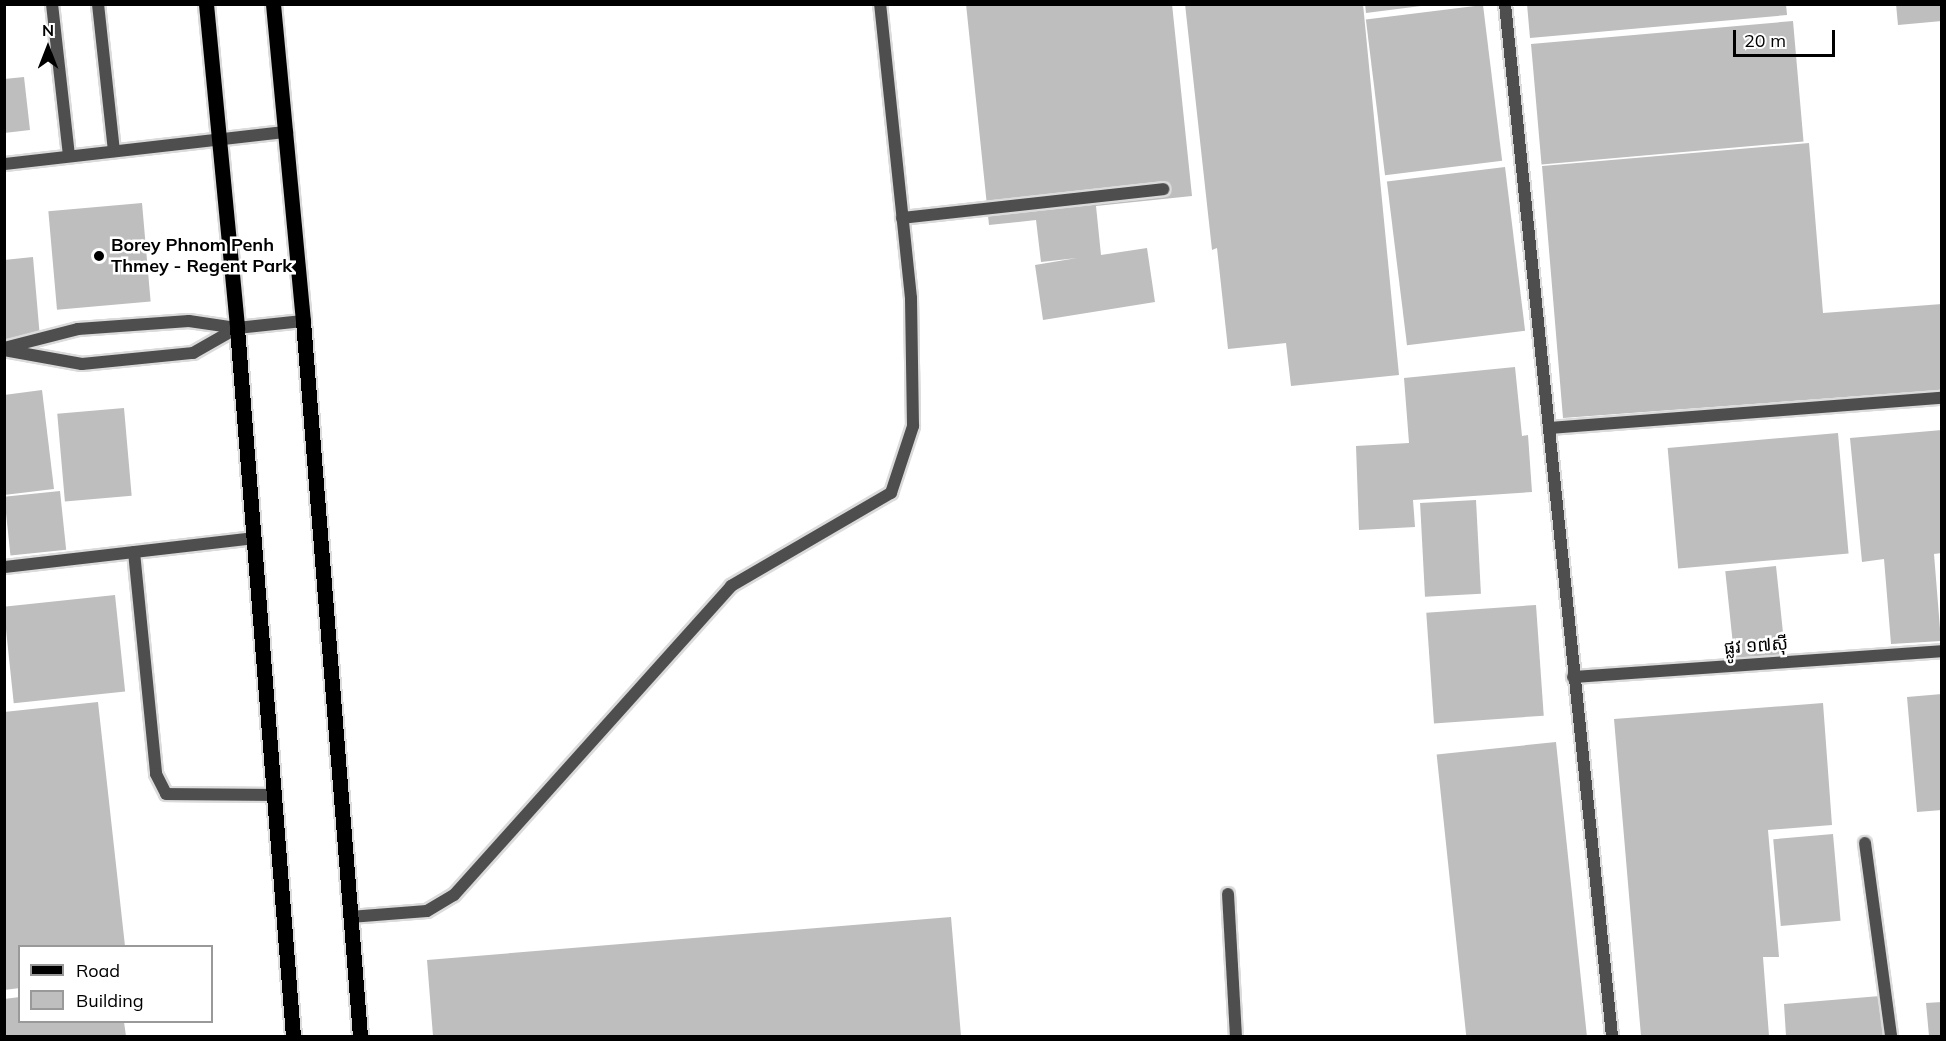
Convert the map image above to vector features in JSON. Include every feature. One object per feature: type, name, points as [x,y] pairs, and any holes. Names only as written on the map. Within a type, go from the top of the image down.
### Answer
[{"type":"main road","points":[[207,4],[237,328],[293,1036]]},
{"type":"main road","points":[[273,4],[287,132],[303,321],[360,1036]]},
{"type":"street","points":[[52,4],[69,156]]},
{"type":"street","points":[[98,4],[114,151]]},
{"type":"street","points":[[350,917],[427,911],[454,895],[731,586],[891,493],[913,426],[911,298],[880,4]]},
{"type":"street","points":[[1505,4],[1612,1036]]},
{"type":"street","points":[[4,164],[287,132]]},
{"type":"street","points":[[902,219],[1162,189]]},
{"type":"street","points":[[4,349],[78,329],[189,321],[237,328],[303,321]]},
{"type":"street","points":[[4,349],[82,364],[193,353],[237,328]]},
{"type":"street","points":[[1549,428],[1941,398]]},
{"type":"street","points":[[4,567],[253,538]]},
{"type":"street","points":[[134,552],[156,774],[166,794],[274,795]]},
{"type":"street","name":"ផ្លូវ ១៧ស៊ី","points":[[1573,677],[1941,651]]},
{"type":"street","points":[[1865,843],[1891,1036]]},
{"type":"street","points":[[1228,894],[1236,1036]]},
{"type":"building","points":[[966,4],[1172,4],[1192,196],[1096,206],[1101,255],[1147,248],[1155,302],[1043,320],[1035,265],[1077,258],[1041,262],[1036,220],[989,225]]},
{"type":"building","points":[[1185,4],[1363,4],[1399,375],[1291,386],[1286,343],[1228,349],[1217,248],[1212,250]]},
{"type":"building","points":[[1365,4],[1421,4],[1421,6],[1366,13]]},
{"type":"building","points":[[1527,4],[1786,4],[1787,15],[1530,38]]},
{"type":"building","points":[[1896,4],[1942,4],[1942,21],[1898,25]]},
{"type":"building","points":[[1483,5],[1502,161],[1385,175],[1366,19]]},
{"type":"building","points":[[1793,21],[1804,142],[1542,164],[1531,44]]},
{"type":"building","points":[[24,77],[30,130],[4,133],[4,79]]},
{"type":"building","points":[[1809,143],[1823,313],[1942,304],[1942,390],[1563,418],[1542,166]]},
{"type":"building","points":[[1505,167],[1525,331],[1407,345],[1387,182]]},
{"type":"building","name":"Borey Phnom Penh Thmey - Regent Park","points":[[142,203],[151,302],[57,310],[48,211]]},
{"type":"building","points":[[33,257],[40,338],[4,341],[4,260]]},
{"type":"building","points":[[1515,367],[1522,436],[1528,435],[1532,492],[1413,500],[1415,527],[1359,530],[1356,446],[1409,443],[1404,378]]},
{"type":"building","points":[[42,390],[54,489],[4,495],[4,395]]},
{"type":"building","points":[[124,408],[132,496],[65,502],[57,414]]},
{"type":"building","points":[[1942,430],[1942,553],[1934,554],[1941,641],[1891,644],[1884,559],[1862,562],[1850,438]]},
{"type":"building","points":[[1838,433],[1849,554],[1678,568],[1668,448]]},
{"type":"building","points":[[60,491],[66,550],[10,556],[4,497]]},
{"type":"building","points":[[1476,500],[1481,594],[1425,597],[1420,503]]},
{"type":"building","points":[[1776,566],[1786,657],[1735,663],[1725,571]]},
{"type":"building","points":[[115,595],[125,691],[14,703],[4,607]]},
{"type":"building","points":[[1536,605],[1544,716],[1434,723],[1426,613]]},
{"type":"building","points":[[1942,694],[1942,810],[1917,812],[1907,697]]},
{"type":"building","points":[[98,702],[125,945],[18,945],[18,988],[4,990],[4,712]]},
{"type":"building","points":[[1823,703],[1832,825],[1768,830],[1779,957],[1763,957],[1769,1036],[1641,1036],[1614,719]]},
{"type":"building","points":[[1556,742],[1587,1036],[1466,1036],[1437,755]]},
{"type":"building","points":[[1833,834],[1841,921],[1781,926],[1773,839]]},
{"type":"building","points":[[951,917],[961,1036],[433,1036],[427,960]]},
{"type":"building","points":[[1880,996],[1883,1036],[1786,1036],[1784,1004]]},
{"type":"building","points":[[18,997],[18,1023],[124,1023],[126,1036],[4,1036],[4,999]]},
{"type":"building","points":[[1942,1002],[1942,1036],[1929,1036],[1926,1003]]},
{"type":"place","name":"Borey Phnom Penh Thmey - Regent Park","points":[[99,256]]}]
